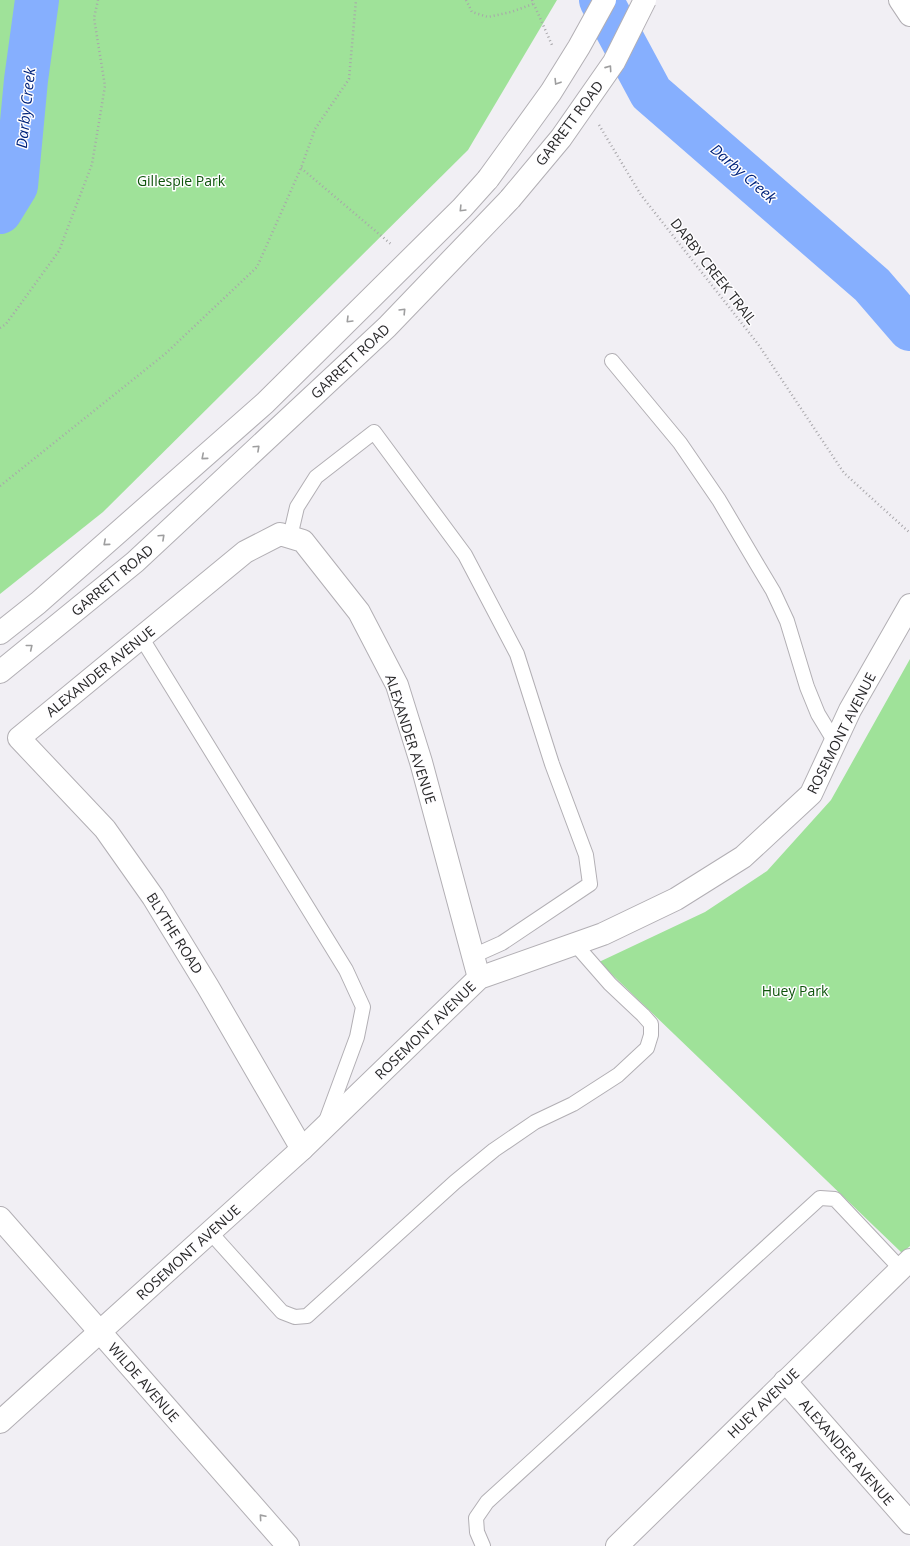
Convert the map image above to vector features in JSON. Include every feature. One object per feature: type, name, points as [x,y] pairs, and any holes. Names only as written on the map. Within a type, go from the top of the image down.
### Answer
[{"type":"street","name":"GARRETT ROAD","points":[[0,633],[38,603],[265,403],[462,208],[488,180],[551,92],[579,47],[605,0]]},
{"type":"street","name":"GARRETT ROAD","points":[[0,672],[135,562],[387,327],[510,199],[561,138],[614,62],[645,0]]},
{"type":"street","points":[[900,0],[910,15]]},
{"type":"street","name":"ALEXANDER AVENUE","points":[[19,738],[245,552],[280,534],[303,541],[359,612],[397,685],[421,762],[479,978]]},
{"type":"street","name":"ROSEMONT AVENUE","points":[[0,1422],[302,1149],[479,978],[603,934],[676,899],[744,857],[811,794],[850,710],[910,605]]},
{"type":"street","name":"BLYTHE ROAD","points":[[19,738],[105,828],[144,885],[208,987],[302,1149]]},
{"type":"street","name":"WILDE AVENUE","points":[[0,1218],[288,1546]]},
{"type":"street","name":"HUEY AVENUE","points":[[617,1546],[784,1381],[905,1265]]},
{"type":"street","name":"ALEXANDER AVENUE","points":[[784,1381],[910,1523]]},
{"type":"lane","points":[[612,361],[651,405],[680,443],[719,500],[773,591],[787,621],[807,687],[818,714],[835,742]]},
{"type":"lane","points":[[290,537],[297,507],[316,477],[374,432],[465,556],[517,654],[552,764],[586,855],[590,884],[502,943],[473,956]]},
{"type":"lane","points":[[141,637],[346,970],[363,1007],[357,1036],[324,1127]]},
{"type":"lane","points":[[210,1232],[282,1312],[295,1316],[307,1316],[455,1182],[494,1150],[535,1122],[573,1104],[618,1075],[647,1048],[651,1035],[651,1024],[610,984],[575,944]]},
{"type":"lane","points":[[483,1546],[478,1532],[476,1518],[487,1502],[820,1198],[835,1199],[905,1265]]},
{"type":"path","points":[[0,328],[6,324],[59,251],[92,164],[105,86],[94,18],[98,0]]},
{"type":"path","points":[[0,486],[165,354],[257,267],[301,168],[315,129],[349,79],[356,0]]},
{"type":"path","points":[[466,0],[472,12],[488,17],[511,12],[533,4]]},
{"type":"path","points":[[532,0],[554,47]]},
{"type":"path","name":"DARBY CREEK TRAIL","points":[[597,121],[641,195],[758,344],[844,473],[910,533]]},
{"type":"path","points":[[301,168],[410,260]]},
{"type":"green space","name":"Gillespie Park","points":[[0,0],[557,0],[468,150],[103,512],[0,594]]},
{"type":"green space","name":"Huey Park","points":[[910,659],[910,1246],[902,1253],[599,962],[705,912],[767,871],[831,800]]},
{"type":"waterway","name":"Darby Creek","points":[[0,212],[16,186],[26,80],[37,0]]},
{"type":"waterway","name":"Darby Creek","points":[[601,0],[651,93],[872,285],[910,329]]}]
